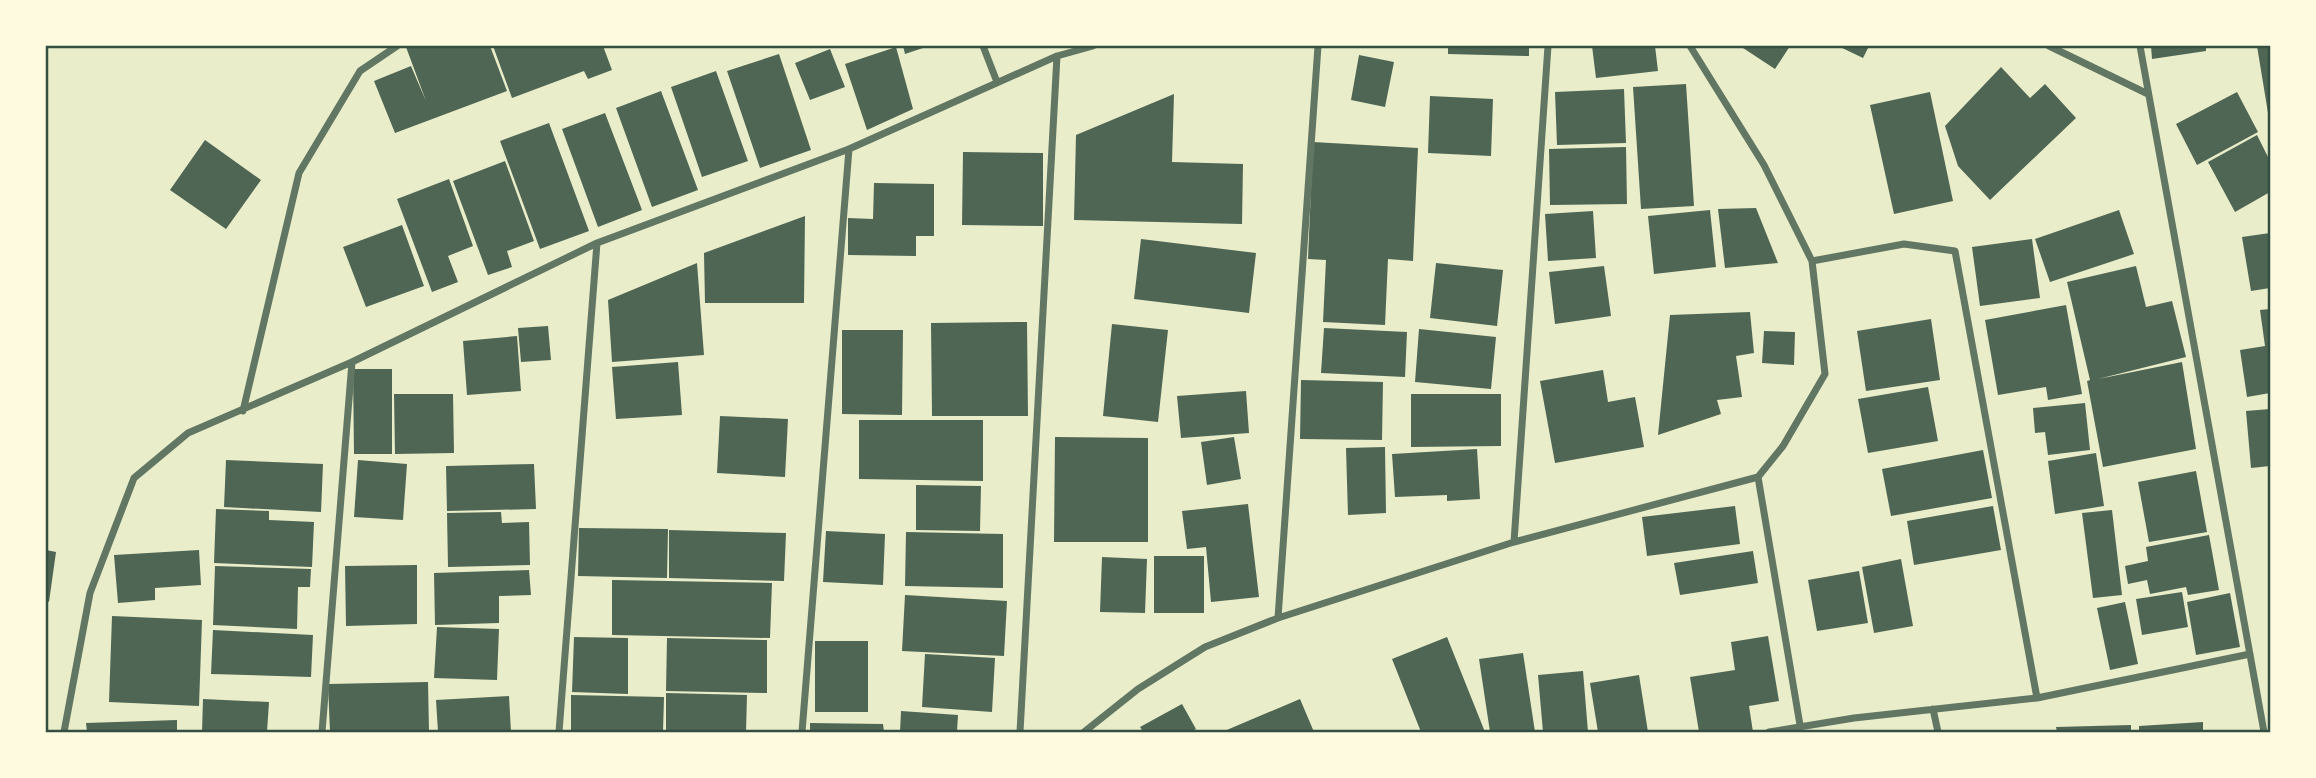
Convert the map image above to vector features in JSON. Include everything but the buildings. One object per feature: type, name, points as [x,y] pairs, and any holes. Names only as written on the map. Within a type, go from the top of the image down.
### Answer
[{"type":"street","points":[[243,411],[299,173],[360,71],[397,46]]},
{"type":"street","points":[[984,46],[997,82]]},
{"type":"street","points":[[64,733],[90,593],[134,478],[188,433],[352,362],[597,243],[849,149],[1057,56],[1093,46]]},
{"type":"street","points":[[1278,618],[1318,46]]},
{"type":"street","points":[[1514,542],[1548,46]]},
{"type":"street","points":[[1084,733],[1138,689],[1205,647],[1278,618],[1514,542],[1758,477],[1783,446],[1825,373],[1812,261],[1764,165],[1690,46]]},
{"type":"street","points":[[2049,46],[2148,94]]},
{"type":"street","points":[[2140,46],[2264,733]]},
{"type":"street","points":[[1020,733],[1057,56]]},
{"type":"street","points":[[802,733],[849,149]]},
{"type":"street","points":[[559,733],[597,243]]},
{"type":"street","points":[[1812,261],[1904,244],[1955,251],[2037,698]]},
{"type":"street","points":[[322,733],[352,362]]},
{"type":"street","points":[[1758,477],[1800,725]]},
{"type":"street","points":[[1769,733],[1800,725],[2037,698],[2250,654]]},
{"type":"street","points":[[1933,709],[1938,733]]}]
